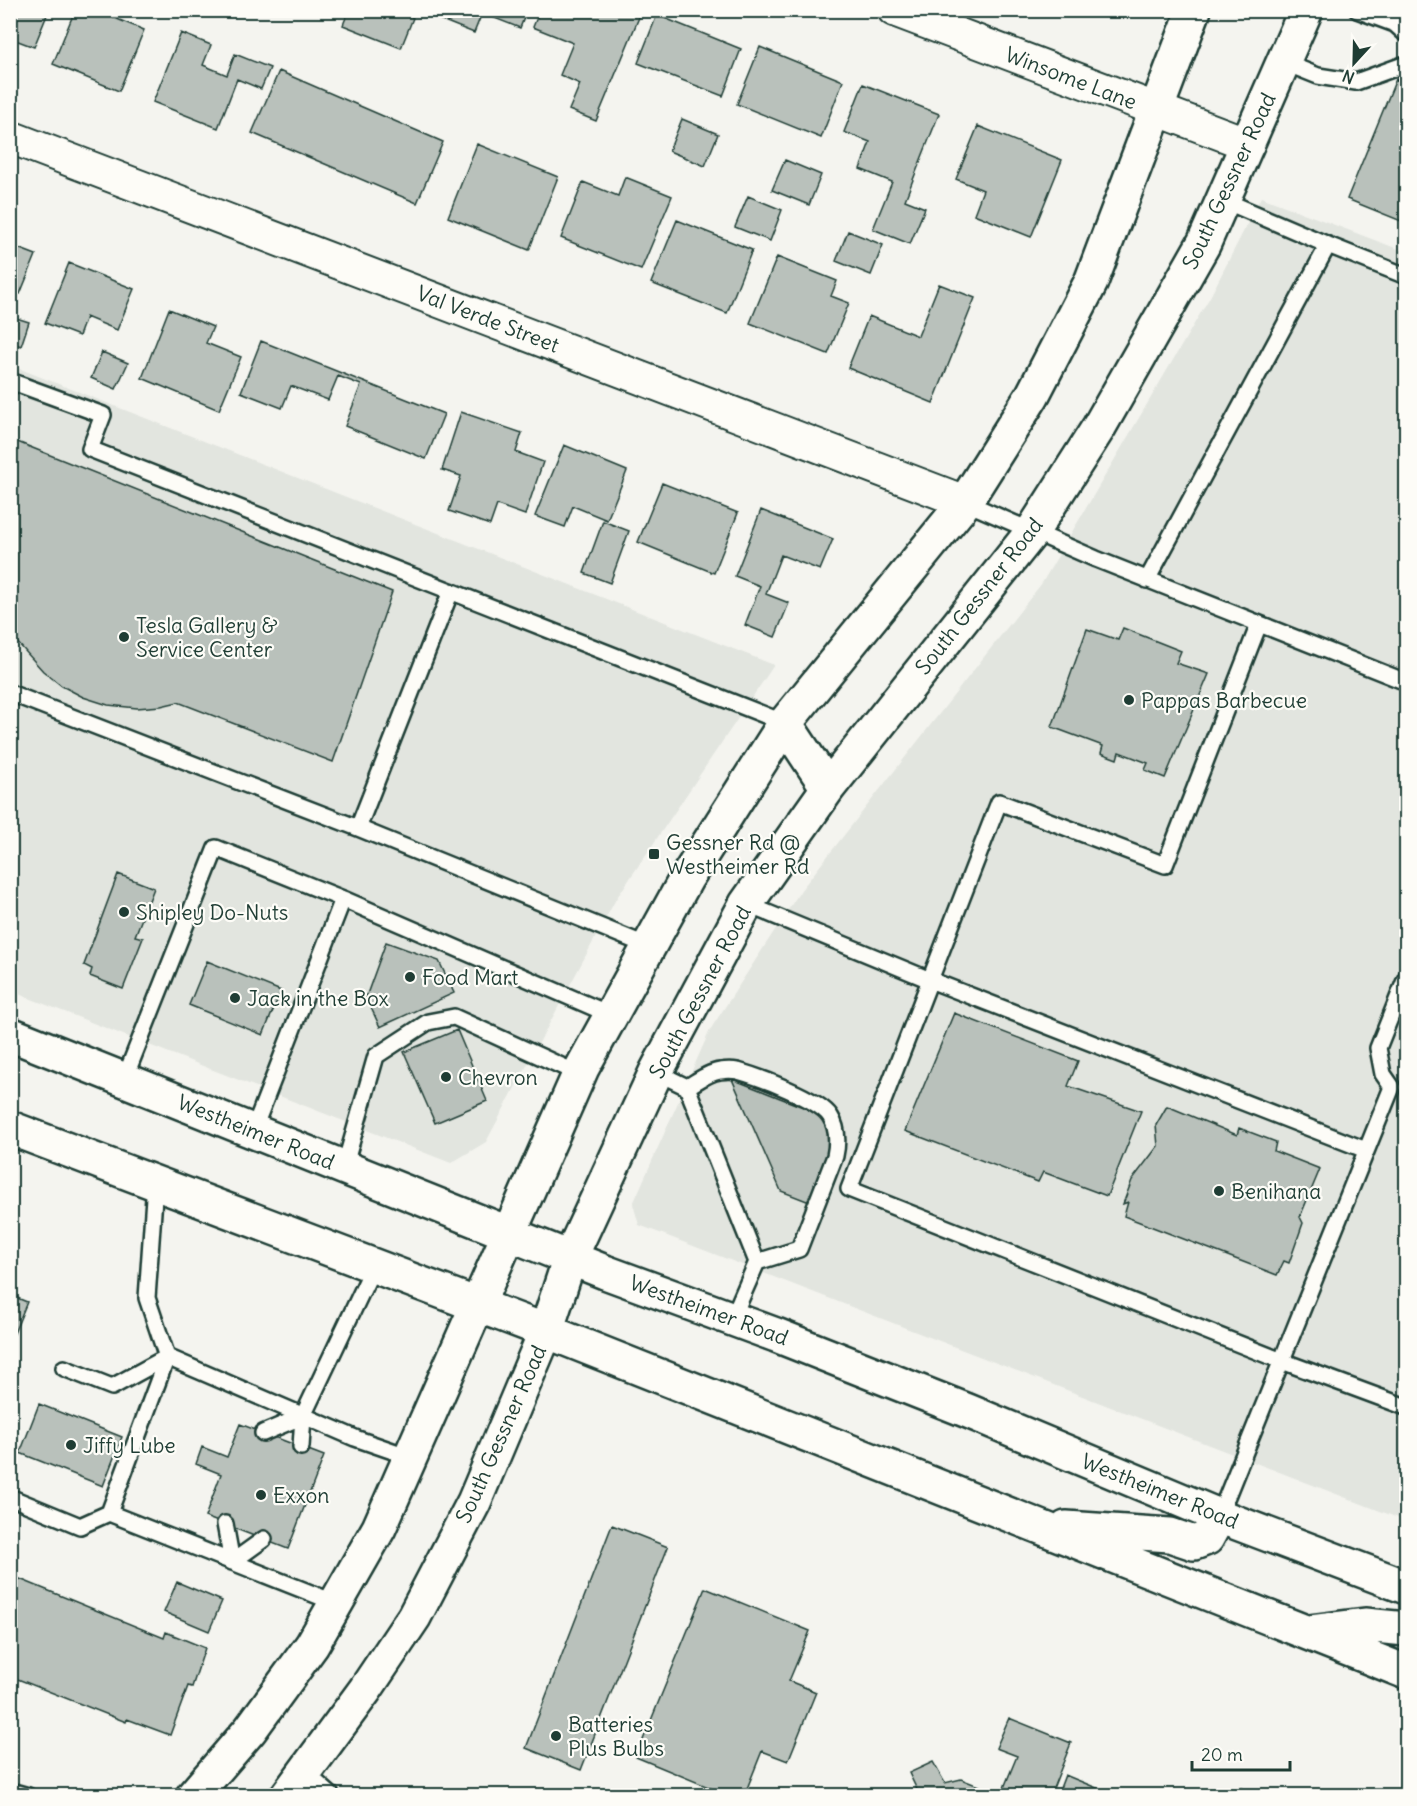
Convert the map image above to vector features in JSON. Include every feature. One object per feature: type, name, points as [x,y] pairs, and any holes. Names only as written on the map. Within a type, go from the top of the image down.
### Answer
[{"type":"main road","points":[[193,1796],[250,1730],[312,1645],[379,1528],[579,1074],[686,879],[786,723],[965,502],[1032,396],[1091,282],[1194,10]]},
{"type":"main road","name":"South Gessner Road","points":[[296,1784],[365,1690],[414,1617],[474,1502],[546,1331],[570,1258],[656,1072],[746,904],[828,788],[1032,531],[1099,427],[1204,243],[1306,10]]},
{"type":"main road","points":[[786,723],[828,788]]},
{"type":"main road","name":"Westheimer Road","points":[[10,1034],[509,1234],[957,1407],[1219,1516],[1407,1587]]},
{"type":"main road","points":[[10,1128],[546,1331],[1407,1672]]},
{"type":"main road","points":[[1035,1526],[1170,1534],[1194,1543],[1207,1539],[1219,1516]]},
{"type":"main road","points":[[1304,1633],[1365,1625],[1407,1629]]},
{"type":"street","name":"Winsome Lane","points":[[894,10],[1248,144]]},
{"type":"street","name":"Val Verde Street","points":[[10,136],[965,502]]},
{"type":"lane","points":[[1357,10],[1395,24],[1407,34]]},
{"type":"lane","points":[[1283,62],[1318,76],[1356,82],[1407,64]]},
{"type":"lane","points":[[1223,200],[1407,276]]},
{"type":"lane","points":[[1147,580],[1328,245]]},
{"type":"lane","points":[[10,381],[103,415],[90,449],[786,723]]},
{"type":"lane","points":[[965,502],[1147,580],[1407,682]]},
{"type":"lane","points":[[358,828],[450,591]]},
{"type":"lane","points":[[1259,624],[1165,865],[999,802],[849,1189],[1282,1361],[1407,1407]]},
{"type":"lane","points":[[10,693],[358,828],[648,946]]},
{"type":"lane","points":[[124,1080],[216,848],[344,899],[611,1015]]},
{"type":"lane","points":[[253,1131],[344,899]]},
{"type":"lane","points":[[746,904],[930,980],[1366,1150]]},
{"type":"lane","points":[[1407,978],[1378,1048],[1383,1074],[1392,1087],[1407,1092]]},
{"type":"lane","points":[[344,1168],[376,1056],[428,1022],[454,1017],[579,1074]]},
{"type":"lane","points":[[687,1087],[716,1071],[736,1070],[795,1093],[818,1105],[830,1114],[836,1127],[838,1142],[835,1156],[799,1249],[757,1263]]},
{"type":"lane","points":[[656,1072],[687,1087],[757,1263],[732,1319]]},
{"type":"lane","points":[[1219,1516],[1392,1087]]},
{"type":"lane","points":[[12,1498],[80,1526],[108,1513],[167,1357],[147,1298],[155,1183]]},
{"type":"lane","points":[[301,1448],[303,1416],[374,1266]]},
{"type":"lane","points":[[64,1368],[112,1387],[167,1357]]},
{"type":"lane","points":[[167,1357],[355,1438],[410,1457]]},
{"type":"lane","points":[[263,1433],[303,1416]]},
{"type":"lane","points":[[108,1513],[336,1603]]},
{"type":"lane","points":[[225,1524],[232,1562]]},
{"type":"lane","points":[[232,1562],[264,1539]]},
{"type":"lane","points":[[296,1784],[332,1796]]},
{"type":"lane","points":[[10,1791],[28,1796]]},
{"type":"shaded area","points":[[1261,197],[1406,252],[1406,1521],[639,1225],[633,1204],[710,1030],[801,890],[1042,583],[1210,297]]},
{"type":"shaded area","points":[[10,365],[774,665],[616,899],[486,1142],[451,1163],[11,991]]},
{"type":"building","points":[[10,10],[49,10],[34,47],[10,38]]},
{"type":"building","points":[[75,10],[95,10],[144,30],[119,91],[53,64]]},
{"type":"building","points":[[349,10],[395,10],[413,18],[401,48],[343,25]]},
{"type":"building","points":[[431,10],[527,10],[520,28],[482,13],[474,33],[429,15]]},
{"type":"building","points":[[540,10],[642,10],[596,121],[569,110],[580,84],[560,75],[573,43],[533,27]]},
{"type":"building","points":[[657,15],[741,49],[723,96],[638,63]]},
{"type":"building","points":[[181,33],[211,45],[203,65],[227,75],[235,54],[270,68],[261,89],[237,79],[218,128],[153,102]]},
{"type":"building","points":[[760,47],[843,81],[821,138],[737,104]]},
{"type":"building","points":[[279,71],[443,142],[417,203],[252,133]]},
{"type":"building","points":[[1396,79],[1406,83],[1406,223],[1347,199]]},
{"type":"building","points":[[863,84],[939,114],[905,200],[925,208],[910,244],[873,229],[892,182],[860,169],[870,142],[844,132]]},
{"type":"building","points":[[682,119],[718,134],[705,166],[669,151]]},
{"type":"building","points":[[978,126],[1062,160],[1031,237],[974,214],[983,190],[956,179]]},
{"type":"building","points":[[477,144],[558,177],[529,250],[448,217]]},
{"type":"building","points":[[785,160],[821,175],[809,205],[772,190]]},
{"type":"building","points":[[625,177],[672,196],[641,270],[561,238],[583,182],[618,196]]},
{"type":"building","points":[[748,196],[782,210],[770,241],[735,227]]},
{"type":"building","points":[[677,220],[752,250],[727,313],[651,283]]},
{"type":"building","points":[[848,231],[883,245],[871,275],[836,261]]},
{"type":"building","points":[[10,245],[36,255],[20,294],[10,290]]},
{"type":"building","points":[[777,257],[837,281],[831,296],[849,303],[828,354],[750,323]]},
{"type":"building","points":[[69,263],[134,289],[117,330],[86,317],[79,336],[45,323]]},
{"type":"building","points":[[939,284],[975,298],[933,403],[848,368],[869,316],[918,336]]},
{"type":"building","points":[[169,309],[213,327],[206,343],[241,357],[219,410],[142,378]]},
{"type":"building","points":[[10,316],[29,322],[21,346],[10,342]]},
{"type":"building","points":[[261,341],[444,414],[426,459],[345,426],[361,385],[338,376],[328,400],[291,386],[282,408],[241,392]]},
{"type":"building","points":[[102,352],[128,363],[116,389],[91,378]]},
{"type":"building","points":[[461,412],[522,433],[516,452],[543,462],[525,515],[497,505],[490,525],[449,511],[461,476],[442,470]]},
{"type":"building","points":[[10,439],[392,592],[333,762],[178,702],[137,708],[108,705],[83,697],[62,686],[43,671],[17,642],[10,639]]},
{"type":"building","points":[[564,445],[627,471],[607,520],[573,506],[565,527],[535,516]]},
{"type":"building","points":[[662,483],[738,513],[714,573],[638,542]]},
{"type":"building","points":[[761,510],[833,539],[820,570],[781,555],[766,594],[789,603],[775,637],[745,625],[760,586],[735,576]]},
{"type":"building","points":[[603,521],[629,531],[610,583],[584,573]]},
{"type":"building","name":"Pappas Barbecue","points":[[1123,628],[1181,651],[1176,663],[1209,674],[1165,778],[1145,770],[1148,763],[1119,752],[1117,759],[1101,753],[1103,746],[1052,727],[1087,629],[1118,640]]},
{"type":"building","name":"Shipley Do-Nuts","points":[[118,874],[154,888],[135,936],[143,938],[123,989],[90,976],[92,969],[84,965]]},
{"type":"building","name":"Food Mart","points":[[386,942],[439,961],[454,993],[380,1027],[366,997]]},
{"type":"building","name":"Jack in the Box","points":[[207,961],[281,991],[263,1035],[189,1005]]},
{"type":"building","points":[[954,1013],[1078,1061],[1068,1086],[1141,1111],[1107,1196],[1043,1172],[1038,1182],[905,1131]]},
{"type":"building","name":"Chevron","points":[[457,1030],[487,1101],[435,1123],[404,1052]]},
{"type":"building","points":[[732,1079],[813,1111],[829,1126],[832,1145],[812,1203],[781,1191]]},
{"type":"building","name":"Benihana","points":[[1167,1106],[1237,1135],[1239,1128],[1276,1142],[1274,1151],[1320,1169],[1300,1217],[1303,1223],[1289,1263],[1284,1261],[1277,1275],[1124,1216],[1128,1202],[1123,1204],[1132,1180],[1158,1146],[1156,1125]]},
{"type":"building","points":[[10,1295],[27,1302],[10,1343]]},
{"type":"building","name":"Jiffy Lube","points":[[39,1404],[122,1437],[103,1486],[20,1453]]},
{"type":"building","name":"Exxon","points":[[240,1424],[324,1456],[288,1549],[205,1517],[221,1474],[196,1464],[202,1447],[227,1457]]},
{"type":"building","points":[[612,1525],[668,1547],[581,1770],[526,1748]]},
{"type":"building","points":[[10,1575],[164,1638],[166,1632],[205,1648],[192,1687],[188,1686],[170,1735],[127,1719],[126,1722],[10,1676]]},
{"type":"building","points":[[177,1582],[222,1601],[209,1631],[164,1612]]},
{"type":"building","points":[[705,1588],[810,1631],[789,1681],[816,1692],[788,1761],[762,1751],[744,1796],[730,1796],[636,1757]]},
{"type":"building","points":[[1009,1718],[1071,1743],[1050,1796],[920,1796],[909,1773],[933,1762],[945,1783],[961,1779],[1001,1795],[1017,1756],[996,1748]]},
{"type":"building","points":[[1065,1775],[1099,1789],[1096,1796],[1057,1796]]},
{"type":"building","points":[[1241,1788],[1250,1792],[1250,1796],[1226,1796]]},
{"type":"place","name":"Tesla Gallery & Service Center","points":[[124,637]]},
{"type":"place","name":"Pappas Barbecue","points":[[1129,700]]},
{"type":"place","name":"Gessner Rd @ Westheimer Rd","points":[[654,854]]},
{"type":"place","name":"Shipley Do-Nuts","points":[[124,912]]},
{"type":"place","name":"Food Mart","points":[[410,977]]},
{"type":"place","name":"Jack in the Box","points":[[235,998]]},
{"type":"place","name":"Chevron","points":[[446,1077]]},
{"type":"place","name":"Benihana","points":[[1219,1191]]},
{"type":"place","name":"Jiffy Lube","points":[[71,1445]]},
{"type":"place","name":"Exxon","points":[[261,1495]]},
{"type":"place","name":"Batteries Plus Bulbs","points":[[556,1736]]}]
